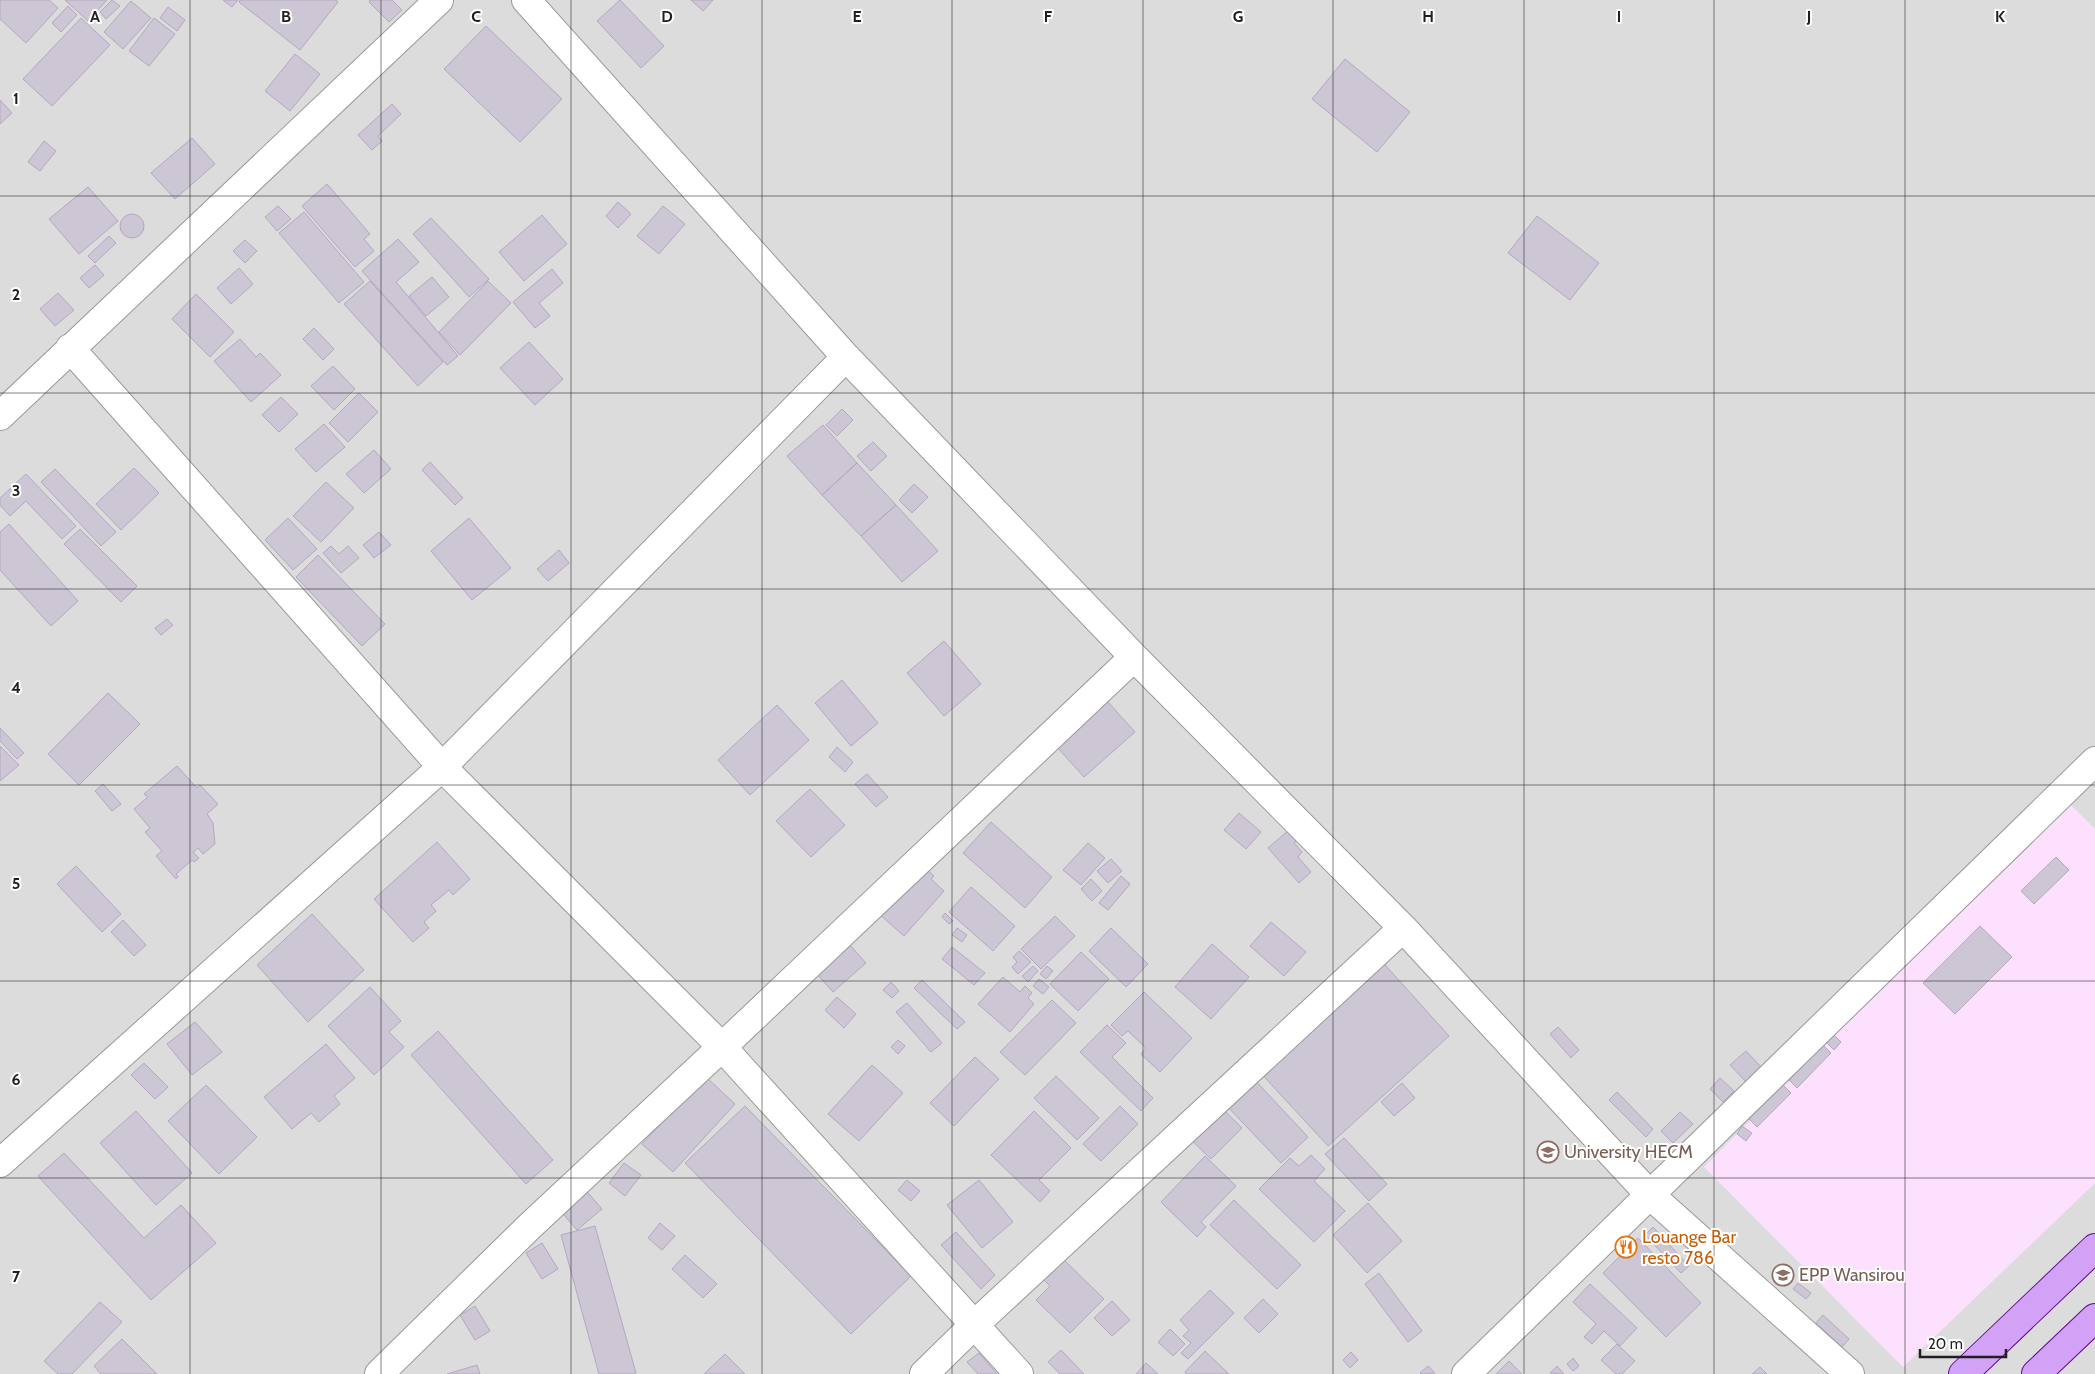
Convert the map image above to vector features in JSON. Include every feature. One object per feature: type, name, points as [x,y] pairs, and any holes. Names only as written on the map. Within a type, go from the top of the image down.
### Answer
[{"type":"main road","points":[[1963,1374],[2095,1248]]},
{"type":"main road","points":[[2036,1374],[2095,1318]]},
{"type":"street","points":[[0,416],[439,0]]},
{"type":"street","points":[[526,0],[846,357],[1134,657],[1403,928],[1650,1195],[1850,1374]]},
{"type":"street","points":[[70,348],[442,767],[722,1047],[973,1326],[1019,1374]]},
{"type":"street","points":[[0,1163],[442,767],[846,357]]},
{"type":"street","points":[[380,1374],[530,1226],[1134,657]]},
{"type":"street","points":[[1466,1374],[2095,761]]},
{"type":"street","points":[[924,1374],[973,1326],[1403,928]]},
{"type":"shaded area","points":[[0,0],[2095,0],[2095,1374],[0,1374]]},
{"type":"shaded area","points":[[2067,801],[2095,829],[2095,1183],[1903,1367],[1704,1167]]},
{"type":"building","points":[[0,0],[49,0],[58,8],[26,43],[0,19]]},
{"type":"building","points":[[65,0],[107,0],[88,21]]},
{"type":"building","points":[[112,0],[120,6],[106,19],[100,12]]},
{"type":"building","points":[[223,0],[238,0],[232,7]]},
{"type":"building","points":[[240,0],[336,0],[338,2],[300,50],[239,2]]},
{"type":"building","points":[[370,0],[392,0],[402,10],[389,22],[369,2]]},
{"type":"building","points":[[620,0],[664,46],[641,68],[597,21]]},
{"type":"building","points":[[691,0],[713,0],[703,11]]},
{"type":"building","points":[[131,1],[151,18],[123,49],[104,32]]},
{"type":"building","points":[[68,6],[77,15],[61,32],[52,23]]},
{"type":"building","points":[[168,7],[185,20],[177,31],[160,18]]},
{"type":"building","points":[[81,18],[110,45],[52,106],[23,79]]},
{"type":"building","points":[[154,18],[175,34],[149,66],[129,51]]},
{"type":"building","points":[[486,26],[562,99],[520,142],[444,69]]},
{"type":"building","points":[[295,54],[320,74],[290,111],[265,91]]},
{"type":"building","points":[[1345,59],[1410,112],[1377,152],[1312,99]]},
{"type":"building","points":[[0,100],[12,113],[0,124]]},
{"type":"building","points":[[392,104],[401,114],[378,136],[382,141],[372,150],[358,135]]},
{"type":"building","points":[[192,138],[215,164],[175,199],[151,173]]},
{"type":"building","points":[[44,141],[56,151],[40,171],[28,162]]},
{"type":"building","points":[[327,184],[370,234],[364,239],[374,251],[355,267],[302,206]]},
{"type":"building","points":[[88,187],[118,221],[79,254],[49,219]]},
{"type":"building","points":[[618,202],[631,214],[618,228],[606,216]]},
{"type":"building","points":[[278,206],[291,219],[277,231],[265,217]]},
{"type":"building","points":[[663,206],[685,224],[659,254],[637,236]]},
{"type":"building","points":[[304,212],[364,282],[339,303],[279,233]]},
{"type":"building","points":[[132,214],[141,217],[144,226],[141,235],[132,238],[123,235],[120,226],[123,217]]},
{"type":"building","points":[[542,215],[567,244],[524,281],[499,252]]},
{"type":"building","points":[[1537,216],[1599,263],[1570,300],[1508,253]]},
{"type":"building","points":[[431,218],[489,279],[469,297],[413,234]]},
{"type":"building","points":[[109,236],[116,243],[95,263],[88,256]]},
{"type":"building","points":[[398,239],[419,262],[396,282],[458,356],[447,365],[362,271]]},
{"type":"building","points":[[245,240],[257,251],[245,263],[233,251]]},
{"type":"building","points":[[95,265],[104,275],[89,288],[80,278]]},
{"type":"building","points":[[239,268],[253,284],[231,304],[217,288]]},
{"type":"building","points":[[552,269],[563,283],[539,303],[550,316],[535,328],[513,302]]},
{"type":"building","points":[[432,277],[449,297],[426,316],[409,296]]},
{"type":"building","points":[[370,281],[443,362],[418,386],[344,304]]},
{"type":"building","points":[[488,281],[511,303],[460,355],[439,332]]},
{"type":"building","points":[[58,293],[74,310],[55,326],[40,309]]},
{"type":"building","points":[[196,294],[234,332],[210,357],[172,319]]},
{"type":"building","points":[[314,328],[334,349],[323,360],[303,339]]},
{"type":"building","points":[[240,339],[256,357],[260,353],[281,375],[251,402],[214,361]]},
{"type":"building","points":[[529,342],[563,379],[535,405],[500,368]]},
{"type":"building","points":[[333,366],[355,389],[334,410],[311,386]]},
{"type":"building","points":[[359,393],[378,412],[348,442],[329,423]]},
{"type":"building","points":[[281,397],[298,414],[279,432],[262,415]]},
{"type":"building","points":[[842,409],[853,420],[837,436],[826,425]]},
{"type":"building","points":[[324,424],[345,447],[316,472],[295,449]]},
{"type":"building","points":[[823,425],[857,463],[822,495],[787,456]]},
{"type":"building","points":[[873,442],[887,456],[871,471],[857,456]]},
{"type":"building","points":[[374,450],[391,469],[364,493],[346,474]]},
{"type":"building","points":[[430,462],[463,498],[455,505],[422,470]]},
{"type":"building","points":[[857,463],[896,505],[861,536],[822,495]]},
{"type":"building","points":[[134,468],[159,493],[121,530],[96,504]]},
{"type":"building","points":[[55,469],[116,532],[101,546],[41,482]]},
{"type":"building","points":[[26,474],[76,526],[62,539],[26,501],[10,516],[0,505],[0,498]]},
{"type":"building","points":[[326,482],[354,508],[321,542],[293,516]]},
{"type":"building","points":[[914,484],[928,497],[912,513],[899,500]]},
{"type":"building","points":[[896,505],[938,551],[902,582],[861,536]]},
{"type":"building","points":[[288,518],[317,549],[293,570],[265,540]]},
{"type":"building","points":[[469,518],[511,568],[472,600],[431,551]]},
{"type":"building","points":[[9,524],[78,601],[51,626],[0,570],[0,532]]},
{"type":"building","points":[[80,529],[137,586],[121,602],[64,544]]},
{"type":"building","points":[[379,532],[391,545],[374,558],[363,545]]},
{"type":"building","points":[[331,546],[339,554],[348,546],[359,558],[341,573],[323,553]]},
{"type":"building","points":[[559,550],[569,563],[548,581],[537,569]]},
{"type":"building","points":[[318,555],[385,624],[362,646],[296,577]]},
{"type":"building","points":[[167,619],[173,625],[161,635],[155,628]]},
{"type":"building","points":[[944,641],[981,684],[944,716],[907,673]]},
{"type":"building","points":[[842,680],[878,723],[851,746],[815,703]]},
{"type":"building","points":[[108,693],[140,724],[79,785],[48,754]]},
{"type":"building","points":[[1107,701],[1135,732],[1084,777],[1056,746]]},
{"type":"building","points":[[777,705],[809,740],[750,795],[718,760]]},
{"type":"building","points":[[0,728],[24,753],[17,759],[0,741]]},
{"type":"building","points":[[0,746],[19,765],[0,781]]},
{"type":"building","points":[[837,747],[853,762],[845,772],[829,757]]},
{"type":"building","points":[[177,766],[197,788],[200,785],[218,804],[207,814],[213,823],[215,844],[203,854],[198,848],[193,852],[199,858],[194,862],[192,860],[176,874],[178,877],[176,879],[156,856],[162,851],[145,832],[150,828],[134,809],[148,797],[144,794]]},
{"type":"building","points":[[867,774],[888,797],[876,807],[855,784]]},
{"type":"building","points":[[103,784],[121,804],[112,811],[95,791]]},
{"type":"building","points":[[810,789],[845,825],[811,857],[776,821]]},
{"type":"building","points":[[1239,813],[1261,832],[1246,849],[1224,830]]},
{"type":"building","points":[[991,822],[1052,877],[1025,908],[963,853]]},
{"type":"building","points":[[1290,829],[1299,838],[1294,843],[1302,852],[1298,857],[1311,872],[1299,883],[1268,848]]},
{"type":"building","points":[[437,842],[470,879],[453,895],[449,890],[431,905],[436,911],[424,922],[429,928],[413,942],[374,899]]},
{"type":"building","points":[[1088,843],[1105,858],[1081,885],[1063,870]]},
{"type":"building","points":[[2056,857],[2069,870],[2034,904],[2021,891]]},
{"type":"building","points":[[1111,859],[1122,871],[1108,883],[1097,871]]},
{"type":"building","points":[[921,865],[934,876],[931,879],[944,891],[904,936],[878,913]]},
{"type":"building","points":[[76,866],[121,914],[102,932],[57,884]]},
{"type":"building","points":[[1121,876],[1130,884],[1108,910],[1099,903]]},
{"type":"building","points":[[1091,879],[1102,891],[1092,901],[1081,889]]},
{"type":"building","points":[[971,887],[1015,926],[993,951],[949,912]]},
{"type":"building","points":[[945,913],[953,921],[949,924],[942,917]]},
{"type":"building","points":[[312,914],[364,970],[308,1022],[257,965]]},
{"type":"building","points":[[1055,916],[1075,936],[1041,969],[1021,949]]},
{"type":"building","points":[[123,920],[146,945],[134,956],[111,932]]},
{"type":"building","points":[[1271,922],[1306,952],[1284,976],[1250,946]]},
{"type":"building","points":[[1980,926],[2012,957],[1955,1014],[1923,983]]},
{"type":"building","points":[[957,928],[967,935],[962,942],[952,935]]},
{"type":"building","points":[[1111,928],[1148,964],[1126,987],[1089,951]]},
{"type":"building","points":[[849,944],[866,963],[833,992],[817,974]]},
{"type":"building","points":[[1212,944],[1249,977],[1211,1019],[1175,987]]},
{"type":"building","points":[[952,947],[985,973],[974,985],[942,959]]},
{"type":"building","points":[[1019,951],[1031,962],[1018,974],[1012,967],[1017,962],[1013,957]]},
{"type":"building","points":[[1081,952],[1109,979],[1078,1011],[1050,984]]},
{"type":"building","points":[[1378,957],[1449,1036],[1328,1146],[1256,1068]]},
{"type":"building","points":[[1033,966],[1038,971],[1028,982],[1022,976]]},
{"type":"building","points":[[1047,966],[1053,971],[1046,979],[1040,974]]},
{"type":"building","points":[[1003,977],[1020,992],[1025,986],[1032,993],[1028,998],[1034,1004],[1010,1032],[978,1004]]},
{"type":"building","points":[[1039,979],[1049,987],[1043,994],[1033,986]]},
{"type":"building","points":[[922,980],[965,1022],[957,1029],[914,988]]},
{"type":"building","points":[[891,982],[899,991],[892,998],[883,990]]},
{"type":"building","points":[[370,987],[401,1021],[389,1032],[404,1047],[374,1075],[328,1026]]},
{"type":"building","points":[[1144,992],[1192,1038],[1160,1072],[1141,1054],[1146,1048],[1128,1031],[1122,1036],[1111,1025]]},
{"type":"building","points":[[837,997],[856,1014],[844,1028],[825,1010]]},
{"type":"building","points":[[1052,1000],[1076,1023],[1025,1075],[1000,1052]]},
{"type":"building","points":[[907,1003],[942,1043],[931,1052],[896,1012]]},
{"type":"building","points":[[195,1022],[222,1052],[192,1075],[167,1044]]},
{"type":"building","points":[[1107,1025],[1126,1043],[1112,1057],[1153,1098],[1141,1111],[1080,1052]]},
{"type":"building","points":[[1558,1027],[1579,1050],[1571,1058],[1550,1034]]},
{"type":"building","points":[[438,1031],[553,1160],[526,1184],[411,1055]]},
{"type":"building","points":[[1834,1035],[1841,1042],[1834,1050],[1826,1042]]},
{"type":"building","points":[[898,1040],[905,1046],[898,1054],[891,1047]]},
{"type":"building","points":[[326,1044],[355,1078],[334,1096],[340,1104],[319,1122],[311,1113],[292,1129],[264,1097]]},
{"type":"building","points":[[1823,1045],[1831,1053],[1797,1088],[1789,1080]]},
{"type":"building","points":[[1746,1051],[1763,1069],[1747,1083],[1730,1065]]},
{"type":"building","points":[[975,1057],[999,1079],[954,1126],[930,1103]]},
{"type":"building","points":[[144,1063],[168,1087],[155,1099],[131,1075]]},
{"type":"building","points":[[872,1065],[903,1093],[859,1141],[828,1114]]},
{"type":"building","points":[[705,1076],[735,1104],[673,1172],[642,1144]]},
{"type":"building","points":[[1056,1076],[1099,1118],[1077,1140],[1034,1098]]},
{"type":"building","points":[[1253,1078],[1308,1137],[1281,1163],[1225,1104]]},
{"type":"building","points":[[1720,1078],[1734,1091],[1723,1102],[1710,1089]]},
{"type":"building","points":[[1402,1083],[1415,1098],[1394,1116],[1381,1102]]},
{"type":"building","points":[[206,1085],[257,1137],[219,1174],[168,1121]]},
{"type":"building","points":[[1783,1085],[1791,1093],[1757,1127],[1749,1119]]},
{"type":"building","points":[[1617,1092],[1653,1129],[1646,1137],[1609,1100]]},
{"type":"building","points":[[745,1106],[911,1276],[851,1334],[685,1163]]},
{"type":"building","points":[[1120,1106],[1138,1124],[1101,1161],[1083,1144]]},
{"type":"building","points":[[1220,1106],[1242,1128],[1211,1159],[1189,1138]]},
{"type":"building","points":[[136,1111],[192,1173],[156,1205],[100,1143]]},
{"type":"building","points":[[1034,1111],[1071,1148],[1039,1180],[1050,1191],[1040,1202],[991,1155]]},
{"type":"building","points":[[1680,1112],[1693,1124],[1673,1143],[1661,1131]]},
{"type":"building","points":[[1742,1126],[1752,1133],[1746,1141],[1737,1134]]},
{"type":"building","points":[[1344,1138],[1387,1184],[1369,1201],[1325,1154]]},
{"type":"building","points":[[64,1153],[144,1238],[181,1205],[216,1243],[151,1300],[38,1176]]},
{"type":"building","points":[[1311,1155],[1325,1169],[1314,1181],[1345,1211],[1314,1242],[1259,1189],[1290,1158],[1299,1166]]},
{"type":"building","points":[[1205,1156],[1236,1186],[1201,1222],[1206,1227],[1197,1237],[1161,1202]]},
{"type":"building","points":[[624,1163],[641,1175],[625,1196],[609,1183]]},
{"type":"building","points":[[907,1180],[920,1191],[911,1201],[898,1190]]},
{"type":"building","points":[[979,1180],[1013,1222],[982,1248],[947,1205]]},
{"type":"building","points":[[584,1188],[602,1209],[577,1230],[558,1208]]},
{"type":"building","points":[[1234,1200],[1301,1265],[1277,1289],[1210,1225]]},
{"type":"building","points":[[1368,1203],[1402,1241],[1367,1273],[1333,1235]]},
{"type":"building","points":[[660,1223],[675,1236],[662,1250],[648,1238]]},
{"type":"building","points":[[595,1226],[636,1373],[599,1374],[561,1235]]},
{"type":"building","points":[[1653,1227],[1689,1266],[1681,1273],[1645,1235]]},
{"type":"building","points":[[956,1232],[995,1275],[981,1289],[941,1245]]},
{"type":"building","points":[[1638,1238],[1701,1303],[1666,1337],[1603,1273]]},
{"type":"building","points":[[542,1243],[558,1269],[542,1279],[526,1253]]},
{"type":"building","points":[[685,1255],[717,1284],[703,1298],[672,1269]]},
{"type":"building","points":[[1060,1256],[1104,1299],[1070,1333],[1036,1300],[1050,1286],[1040,1276]]},
{"type":"building","points":[[1379,1273],[1422,1331],[1408,1342],[1365,1284]]},
{"type":"building","points":[[1798,1283],[1811,1293],[1806,1299],[1793,1289]]},
{"type":"building","points":[[1590,1284],[1637,1328],[1620,1346],[1604,1331],[1592,1344],[1584,1337],[1596,1324],[1573,1302]]},
{"type":"building","points":[[1210,1290],[1234,1313],[1188,1359],[1181,1353],[1191,1343],[1183,1336],[1189,1330],[1180,1320]]},
{"type":"building","points":[[1263,1299],[1278,1314],[1259,1333],[1244,1318]]},
{"type":"building","points":[[1112,1301],[1130,1320],[1112,1336],[1094,1318]]},
{"type":"building","points":[[100,1302],[122,1322],[72,1374],[58,1374],[44,1361]]},
{"type":"building","points":[[475,1306],[490,1331],[475,1340],[460,1315]]},
{"type":"building","points":[[1823,1315],[1849,1339],[1842,1347],[1816,1323]]},
{"type":"building","points":[[1170,1329],[1185,1344],[1173,1356],[1158,1342]]},
{"type":"building","points":[[122,1339],[157,1374],[101,1374],[94,1366]]},
{"type":"building","points":[[1617,1344],[1635,1361],[1622,1374],[1616,1374],[1601,1360]]},
{"type":"building","points":[[1061,1350],[1084,1374],[1060,1374],[1048,1362]]},
{"type":"building","points":[[1205,1351],[1229,1374],[1186,1374],[1185,1372]]},
{"type":"building","points":[[1351,1352],[1358,1360],[1350,1368],[1343,1360]]},
{"type":"building","points":[[979,1353],[997,1374],[978,1374],[967,1362]]},
{"type":"building","points":[[725,1354],[745,1374],[704,1374]]},
{"type":"building","points":[[1573,1358],[1579,1366],[1573,1371],[1567,1364]]},
{"type":"building","points":[[1509,1361],[1522,1374],[1496,1374]]},
{"type":"building","points":[[1146,1363],[1158,1374],[1136,1374]]},
{"type":"building","points":[[477,1365],[480,1374],[447,1374]]},
{"type":"building","points":[[1428,1366],[1435,1373],[1420,1373]]},
{"type":"building","points":[[1557,1366],[1564,1374],[1550,1373]]},
{"type":"building","points":[[1760,1367],[1767,1374],[1752,1374]]},
{"type":"place","name":"University HECM","points":[[1548,1152]]},
{"type":"place","name":"Louange Bar resto 786","points":[[1626,1247]]},
{"type":"place","name":"EPP Wansirou","points":[[1783,1275]]}]
